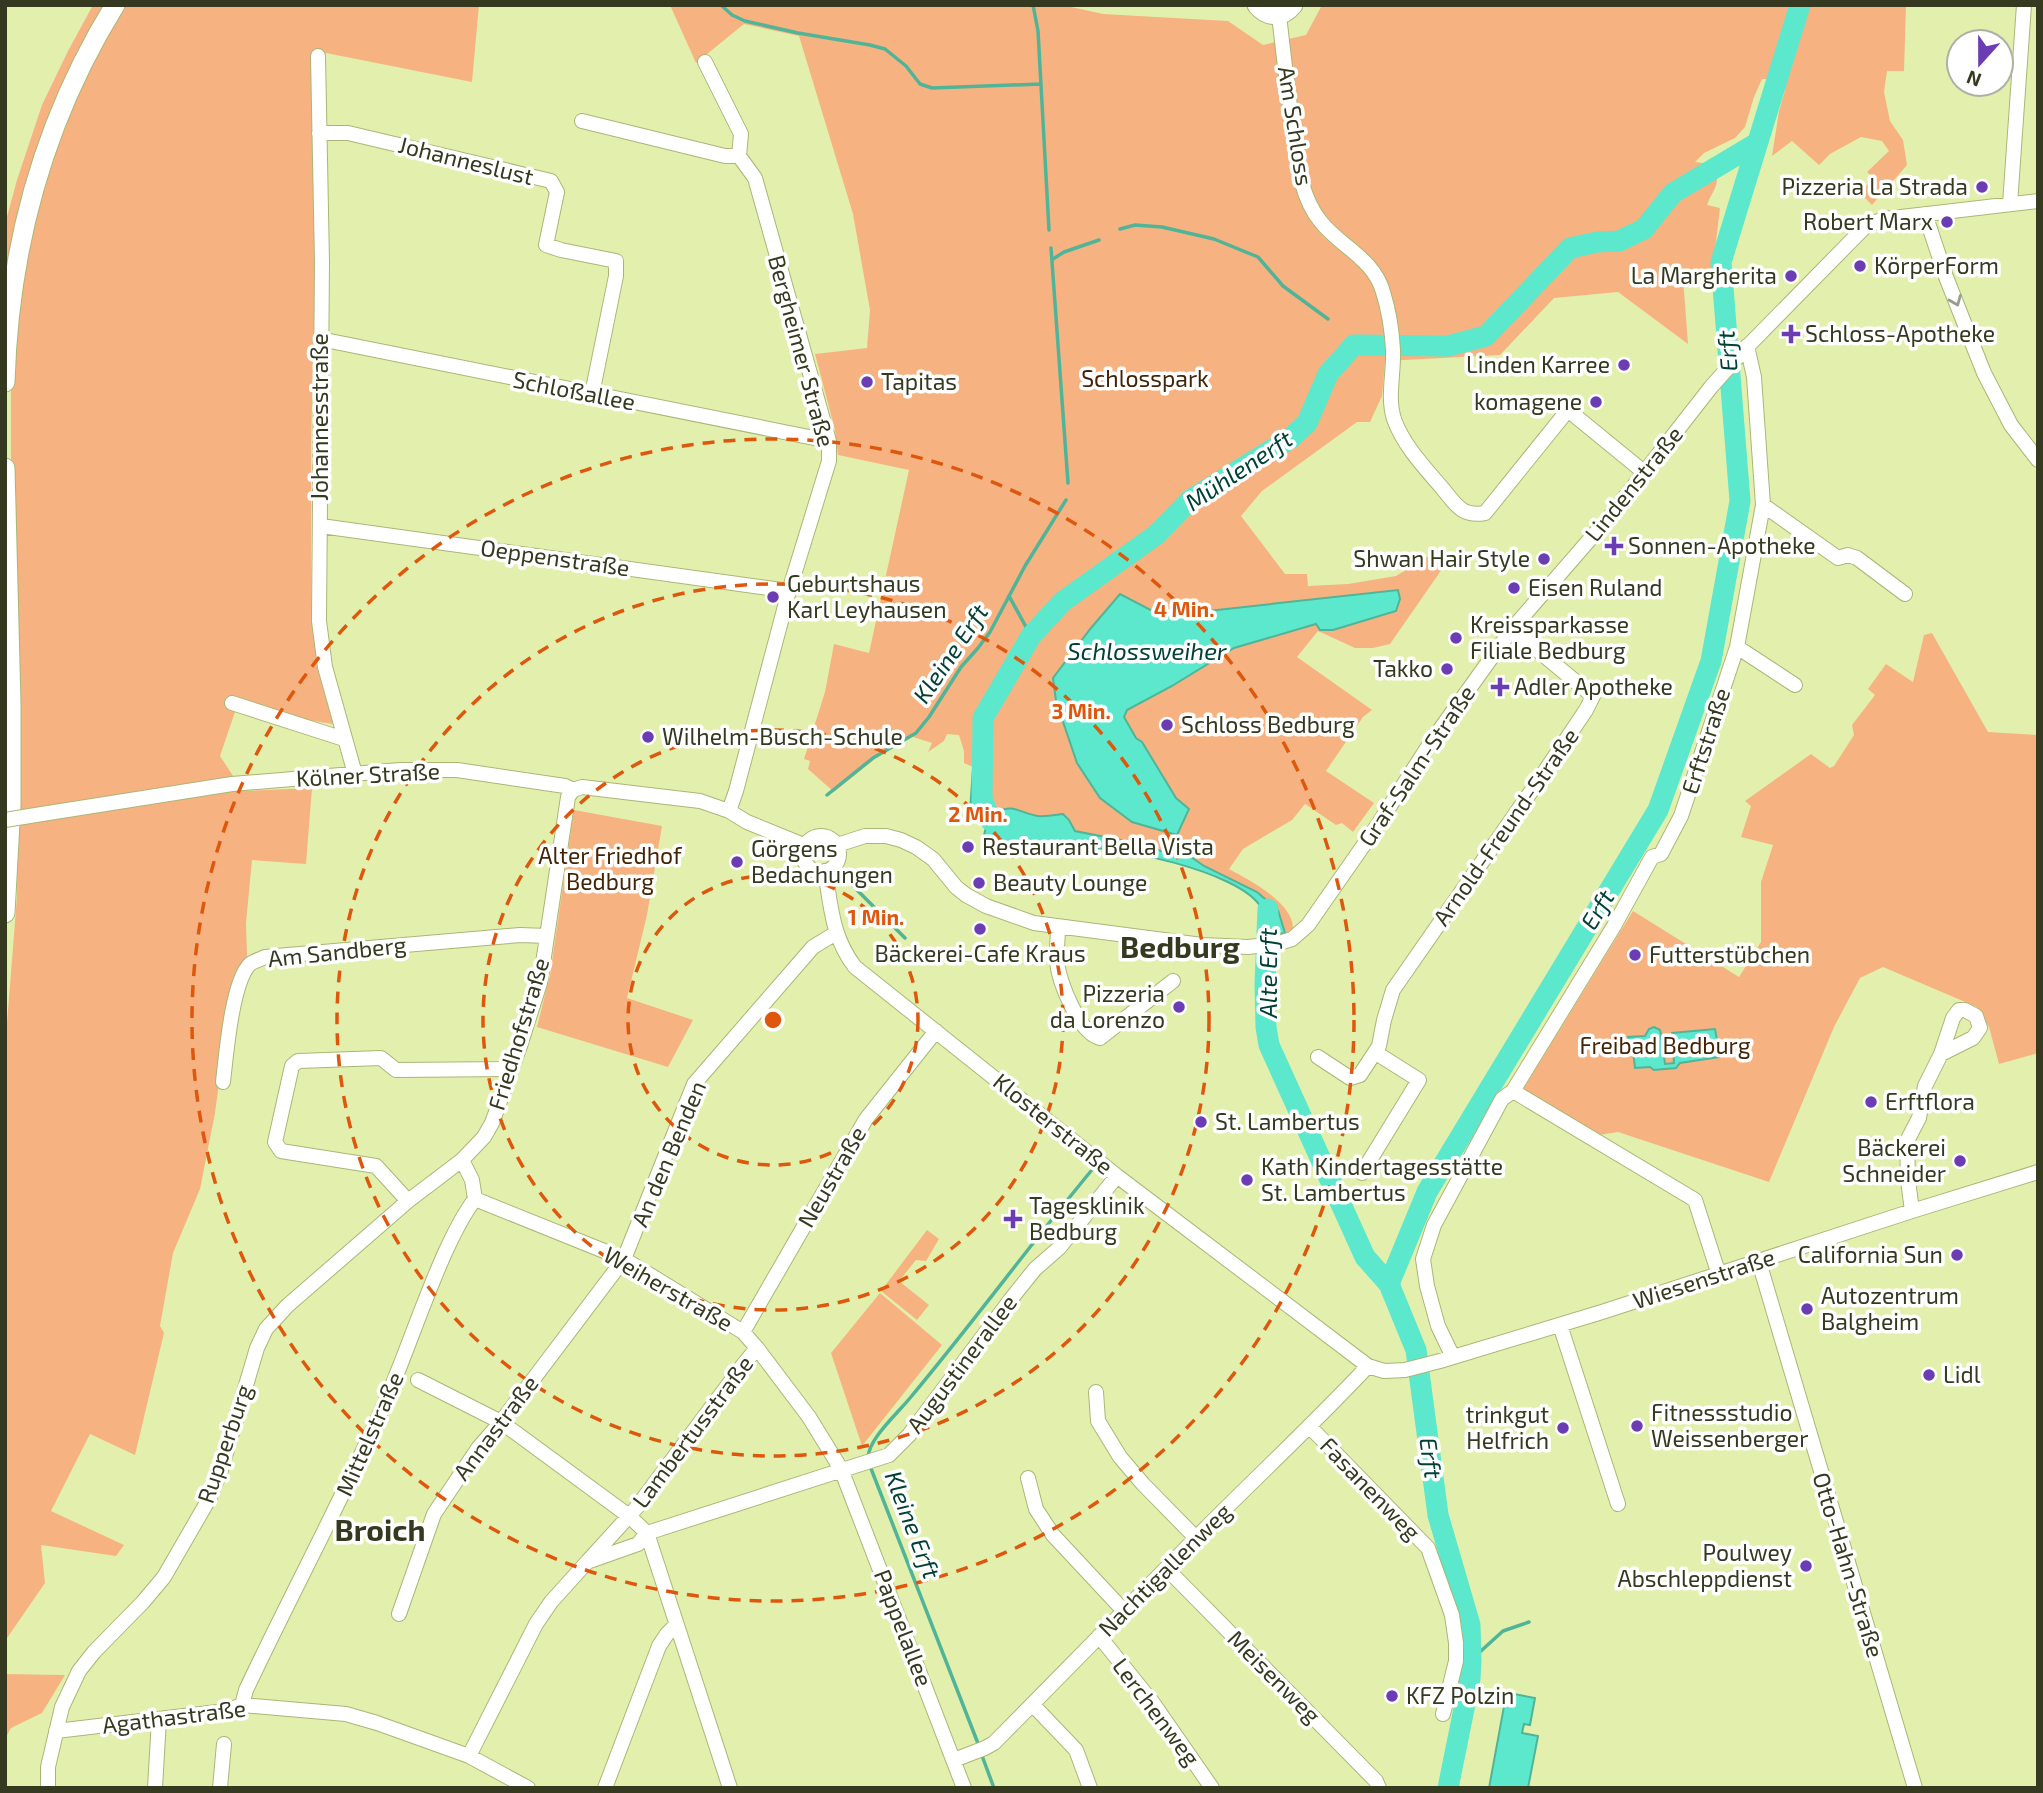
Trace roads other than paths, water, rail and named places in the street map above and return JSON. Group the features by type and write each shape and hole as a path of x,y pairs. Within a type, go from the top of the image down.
{"main road":[{"path":"5,382 11,299 32,193 73,83 116,5"},
{"path":"1257,5 1264,13 1286,10"},
{"path":"5,468 11,702 11,805 5,913"}],"street":[{"path":"2010,204 2024,5"},
{"name":"Am Schloss","path":"1286,10 1298,167 1306,198 1321,222 1366,262 1378,279 1390,323 1393,416 1399,432 1419,460 1459,509 1475,515 1485,513 1568,410 1645,473"},
{"name":"Johannesstraße","path":"318,56 322,262 319,480 321,632 324,667 355,774"},
{"name":"Bergheimer Straße","path":"705,62 741,134 739,156 755,178 829,441 829,461 789,591 729,811"},
{"path":"582,121 725,156 739,156"},
{"name":"Johanneslust","path":"319,133 348,133 551,181 557,192 546,245 616,261 616,276 592,394"},
{"path":"1745,348 1867,225 1884,219 2038,201"},
{"path":"1925,214 1946,277 1984,373 2011,425 2038,460"},
{"name":"Schloßallee","path":"320,339 829,441"},
{"name":"Lindenstraße","path":"1554,579 1611,515 1711,387 1745,348"},
{"name":"Erftstraße","path":"1447,1359 1427,1286 1423,1259 1434,1225 1502,1099 1513,1091 1614,926 1652,857 1661,854 1681,816 1737,647 1763,505 1754,377 1745,348"},
{"path":"1763,505 1838,558 1848,555 1857,558 1905,594"},
{"name":"Oeppenstraße","path":"321,526 789,591"},
{"name":"Graf-Salm-Straße","path":"1058,928 1202,945 1248,947 1292,939 1308,925 1512,629 1554,579"},
{"name":"Arnold-Freund-Straße","path":"1318,1057 1350,1078 1360,1075 1376,1053 1393,990 1537,783 1593,696 1512,629"},
{"path":"1737,647 1795,685"},
{"path":"232,703 344,739"},
{"name":"Kölner Straße","path":"5,820 232,784 400,770 457,770 565,786 573,790 582,787 700,801 729,811 747,822 806,846"},
{"name":"Friedhofstraße","path":"408,1202 461,1160 484,1137 492,1123 540,983 568,797 573,790"},
{"path":"824,836 837,845 838,861 830,869 814,870 809,867 804,857 806,846 813,838 824,836"},
{"path":"837,845 865,836 886,836 901,841 925,853 956,887 986,906 1034,923 1058,928 1057,963 1062,983 1078,1018 1095,1037 1100,1038 1172,981"},
{"name":"Klosterstraße","path":"825,871 836,933 843,952 855,967 1112,1172 1368,1366"},
{"name":"An den Benden","path":"624,1259 694,1084 813,947 836,933"},
{"name":"Am Sandberg","path":"223,1082 235,999 250,964 265,957 520,935 547,936"},
{"name":"Neustraße","path":"743,1332 866,1119 936,1031"},
{"path":"1362,1173 1419,1080 1376,1053"},
{"path":"1912,1211 1907,1141 1919,1118 1926,1086 1941,1054"},
{"path":"408,1202 376,1166 281,1151 275,1142 292,1066 298,1060 381,1058 396,1070 512,1069"},
{"path":"1513,1091 1695,1200 1719,1275"},
{"path":"461,1160 472,1180 475,1199"},
{"name":"Augustinerallee","path":"587,1562 638,1544 647,1533 889,1455 909,1435 1011,1298 1035,1269 1059,1248 1112,1172"},
{"name":"Wiesenstraße","path":"1368,1366 1384,1371 1405,1370 1447,1359 2038,1172"},
{"name":"Weiherstraße","path":"475,1199 624,1259 743,1332 810,1417 841,1469"},
{"name":"Mittelstraße","path":"242,1705 252,1678 386,1399 435,1275 463,1215 475,1199"},
{"name":"Rupperburg","path":"48,1788 48,1767 62,1706 79,1671 94,1652 164,1577 209,1499 221,1470 257,1348 266,1329 287,1306 408,1202"},
{"name":"Annastraße","path":"399,1614 435,1514 479,1447 501,1422 624,1259"},
{"name":"Otto-Hahn-Straße","path":"1759,1262 1914,1788"},
{"path":"1560,1325 1618,1504"},
{"name":"Lambertusstraße","path":"628,1516 757,1348"},
{"name":"Nachtigallenweg","path":"954,1760 994,1743 1368,1366"},
{"path":"418,1380 501,1422 647,1533 730,1788"},
{"path":"1096,1392 1098,1421 1120,1457 1196,1538"},
{"name":"Fasanenweg","path":"1310,1427 1428,1548 1452,1615 1456,1643 1456,1661 1443,1714"},
{"name":"Pappelallee","path":"841,1469 964,1788"},
{"path":"1028,1478 1036,1509 1053,1535 1124,1611"},
{"name":"Augustinerallee","path":"469,1756 536,1624 551,1602 628,1516"},
{"name":"Meisenweg","path":"1167,1569 1376,1781 1379,1788"},
{"path":"605,1788 659,1646 676,1625"},
{"name":"Lerchenweg","path":"1099,1636 1153,1703 1212,1788"},
{"path":"1032,1704 1076,1750 1090,1788"},
{"name":"Agathastraße","path":"56,1731 226,1711 242,1705 346,1714 469,1756 528,1788"},
{"path":"155,1788 159,1719"},
{"path":"220,1788 224,1744"}],"water":[{"name":"Schlossweiher","path":"1398,590 1400,599 1396,611 1333,630 1320,630 1316,624 1234,648 1127,710 1124,717 1136,738 1142,742 1176,798 1189,809 1177,835 1132,822 1100,798 1077,763 1056,701 1053,678 1120,594 1162,616"},
{"path":"973,768 980,769 985,799 992,809 998,812 1018,810 1038,816 1063,814 1075,831 1191,857 1257,892 1278,910 1285,933 1262,937 1264,921 1260,906 1247,893 1202,871 1117,850 1068,847 1027,855 1023,851 982,844 989,814 970,811"},
{"path":"1654,1027 1660,1030 1665,1064 1674,1063 1672,1033 1715,1029 1720,1057 1680,1063 1676,1068 1635,1068 1632,1043 1628,1037 1645,1036 1649,1029"},
{"path":"1507,1690 1535,1698 1530,1725 1524,1724 1522,1733 1538,1736 1528,1788 1489,1788"}],"waterway":[{"name":"Kleine Erft","path":"721,5 732,15 745,21 885,49 906,66 920,84 932,88 1041,84"},
{"path":"1033,5 1038,31 1049,230"},
{"name":"Erft","path":"1448,1788 1470,1679 1470,1625 1438,1515 1416,1350 1389,1284 1427,1192 1658,810 1711,661 1740,501 1721,262 1800,5"},
{"name":"Mühlenerft","path":"1013,825 991,821 982,799 983,718 1031,636 1062,602 1156,535 1190,500 1291,438 1307,423 1328,374 1354,345 1448,346 1486,336 1570,248 1597,242 1619,241 1644,229 1673,193 1757,143"},
{"path":"1120,229 1135,225 1162,227 1214,239 1258,257 1283,286 1328,319"},
{"path":"1053,259 1064,252 1099,240"},
{"path":"1051,248 1068,483"},
{"name":"Kleine Erft","path":"827,795 873,758 916,733 929,717 961,667 990,632 1025,566 1066,500"},
{"path":"1009,596 1031,636"},
{"name":"Kleine Erft","path":"846,879 905,938"},
{"name":"Alte Erft","path":"1268,909 1265,984 1269,1045 1365,1257 1389,1284"},
{"name":"Kleine Erft","path":"868,1459 878,1435 1091,1171"},
{"name":"Kleine Erft","path":"870,1466 979,1746"},
{"path":"1471,1660 1503,1631 1529,1622"},
{"name":"Kleine Erft","path":"981,1753 994,1788"}],"place":[{"name":"Pizzeria La Strada","path":"1982,187"},
{"name":"Robert Marx","path":"1947,222"},
{"name":"KörperForm","path":"1860,266"},
{"name":"La Margherita","path":"1791,276"},
{"name":"Schloss-Apotheke","path":"1791,334"},
{"name":"Linden Karree","path":"1624,365"},
{"name":"Tapitas","path":"867,382"},
{"name":"komagene","path":"1596,402"},
{"name":"Sonnen-Apotheke","path":"1614,546"},
{"name":"Shwan Hair Style","path":"1544,559"},
{"name":"Eisen Ruland","path":"1514,588"},
{"name":"Geburtshaus Karl Leyhausen","path":"773,597"},
{"name":"Kreissparkasse Filiale Bedburg","path":"1456,638"},
{"name":"Takko","path":"1447,669"},
{"name":"Adler Apotheke","path":"1500,687"},
{"name":"Schloss Bedburg","path":"1167,725"},
{"name":"Wilhelm-Busch-Schule","path":"648,737"},
{"name":"Restaurant Bella Vista","path":"968,847"},
{"name":"Görgens Bedachungen","path":"737,862"},
{"name":"Beauty Lounge","path":"979,883"},
{"name":"Bäckerei-Cafe Kraus","path":"980,929"},
{"name":"Futterstübchen","path":"1635,955"},
{"name":"Pizzeria da Lorenzo","path":"1179,1007"},
{"name":"Erftflora","path":"1871,1102"},
{"name":"St. Lambertus","path":"1201,1122"},
{"name":"Bäckerei Schneider","path":"1960,1161"},
{"name":"Kath Kindertagesstätte St. Lambertus","path":"1247,1180"},
{"name":"Tagesklinik Bedburg","path":"1013,1219"},
{"name":"California Sun","path":"1957,1255"},
{"name":"Autozentrum Balgheim","path":"1807,1309"},
{"name":"Lidl","path":"1929,1375"},
{"name":"Fitnessstudio Weissenberger","path":"1637,1426"},
{"name":"trinkgut Helfrich","path":"1563,1428"},
{"name":"Poulwey Abschleppdienst","path":"1806,1566"},
{"name":"KFZ Polzin","path":"1392,1696"}],"district":[{"name":"Bedburg","path":"1180,948"},
{"name":"Broich","path":"380,1531"}],"park label":[{"name":"Schlosspark","path":"1145,379"},
{"name":"Alter Friedhof Bedburg","path":"610,869"},
{"name":"Freibad Bedburg","path":"1665,1046"}]}
